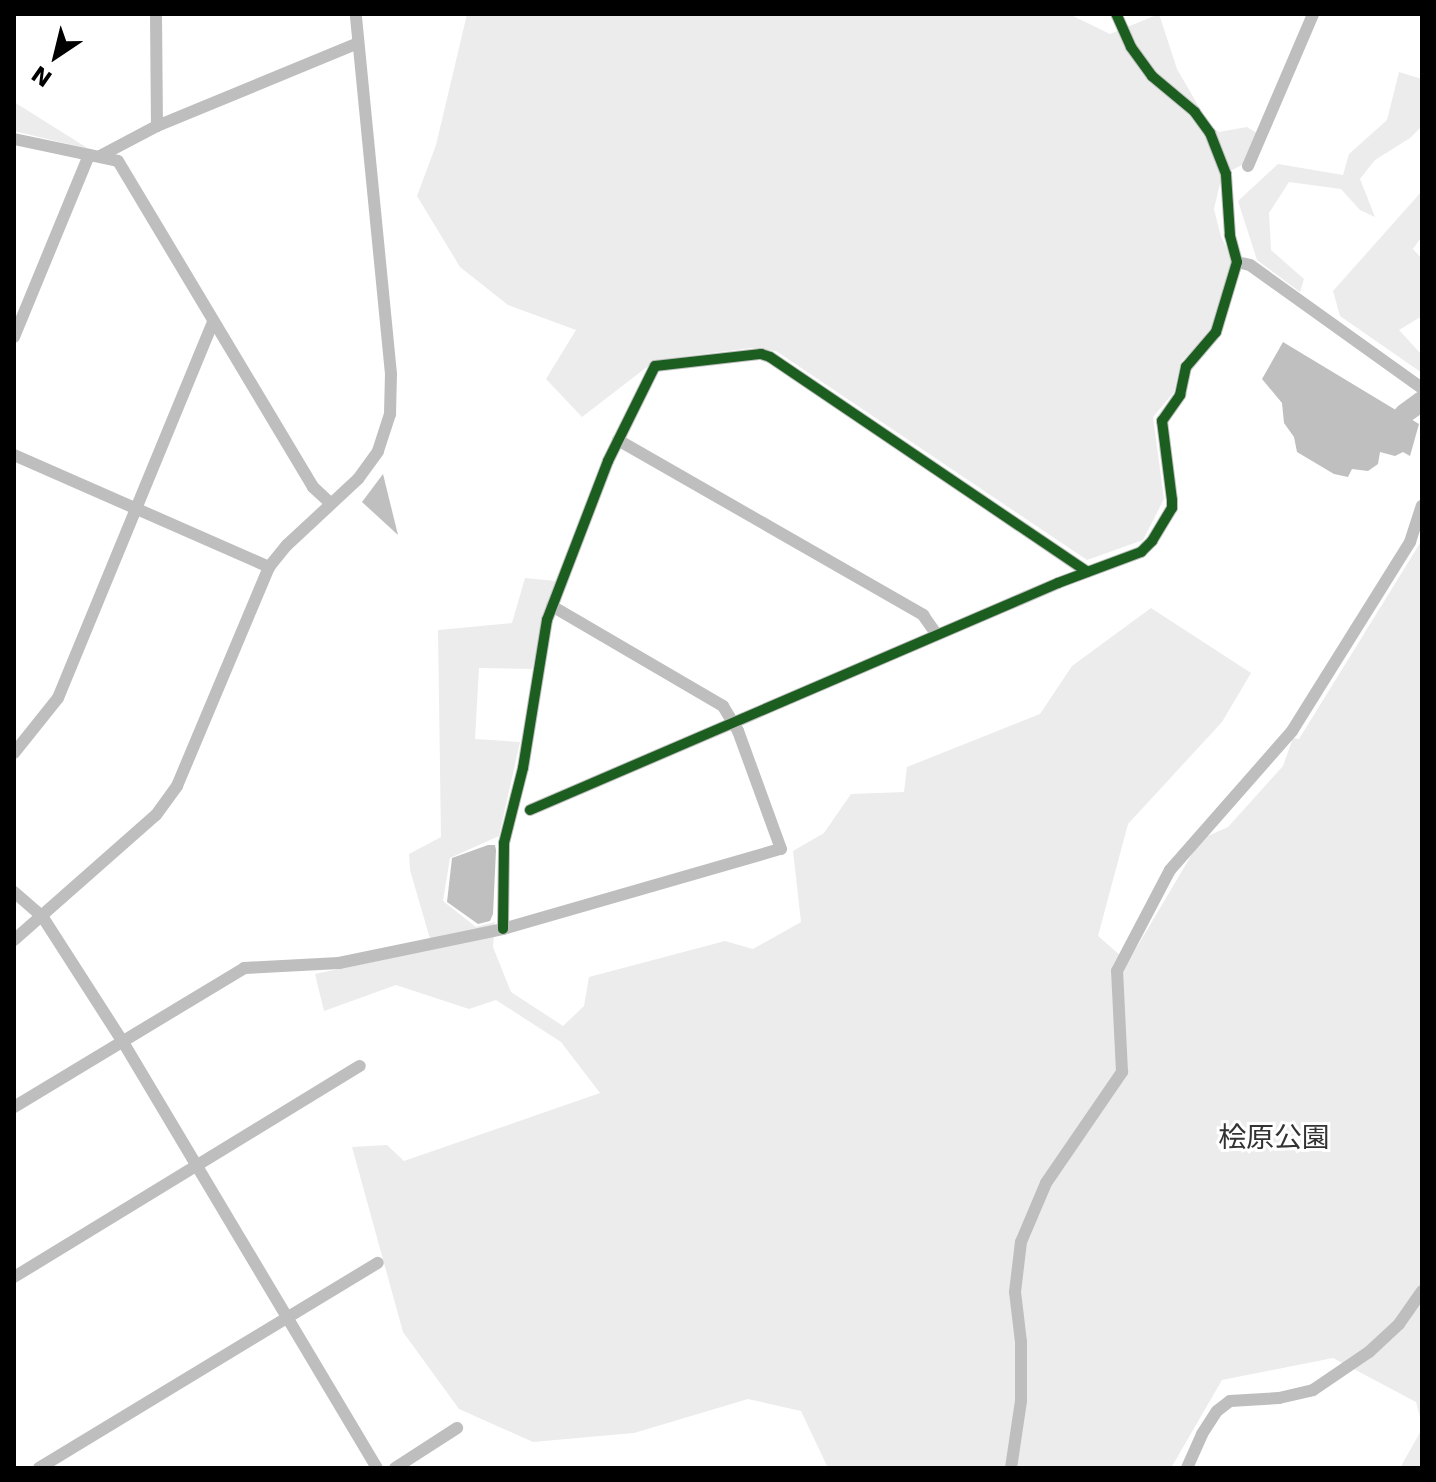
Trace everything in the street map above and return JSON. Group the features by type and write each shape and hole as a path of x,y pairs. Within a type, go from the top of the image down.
{"street":[{"path":"156,14 157,126"},
{"path":"14,940 155,817 177,786 269,567 330,503 358,479 378,451 390,414 391,374 356,44 356,14"},
{"path":"530,810 937,635 1141,552 1172,508 1162,421 1180,395 1186,367 1216,332 1237,262 1230,235 1226,174 1210,133 1195,112 1152,76 1131,47 1116,14"},
{"path":"1248,166 1313,14"},
{"path":"14,337 94,156 157,126 356,44"},
{"path":"14,139 118,161 313,487 330,503"},
{"path":"1237,262 1250,265 1422,388"},
{"path":"14,753 58,698 213,322"},
{"path":"503,929 504,843 523,768 552,606 618,440 655,366 761,354 770,357 1087,572"},
{"path":"618,440 923,615 937,635"},
{"path":"14,455 269,567"},
{"path":"1011,1468 1021,1401 1021,1342 1015,1292 1021,1242 1046,1183 1122,1072 1117,971 1179,857 1292,731 1410,542 1422,506"},
{"path":"14,1107 244,968 339,963 503,929 781,849 734,723 723,706 552,606"},
{"path":"14,892 42,916 123,1042 377,1468"},
{"path":"14,1277 360,1066"},
{"path":"39,1468 378,1263"},
{"path":"1187,1468 1202,1434 1230,1401 1279,1398 1313,1390 1369,1352 1399,1324 1422,1291"},
{"path":"395,1468 457,1428"}],"green space":[{"path":"467,14 1069,14 1110,34 1159,14 1177,69 1210,126 1219,132 1247,127 1257,133 1244,164 1222,175 1214,209 1221,237 1233,259 1213,330 1181,362 1174,392 1153,417 1164,499 1143,540 1087,560 776,351 751,348 656,360 582,417 546,379 576,330 508,305 460,267 417,196 436,145"},
{"path":"1399,72 1422,79 1422,126 1410,138 1375,160 1360,179 1375,217 1360,210 1341,189 1289,182 1269,213 1271,250 1304,279 1300,292 1257,260 1238,201 1278,164 1343,175 1349,154 1387,120"},
{"path":"14,102 89,149 14,131"},
{"path":"1422,191 1422,236 1413,249 1422,259 1422,316 1399,330 1422,355 1422,373 1340,316 1333,291"},
{"name":"桧原公園","path":"1422,540 1422,1424 1416,1402 1333,1358 1222,1380 1171,1468 828,1468 801,1411 748,1399 634,1433 533,1442 459,1409 403,1332 352,1147 387,1145 404,1161 600,1093 561,1042 496,1000 469,1009 396,985 324,1011 315,974 433,949 410,870 409,854 441,837 438,630 512,623 525,578 556,581 532,669 479,668 475,739 520,742 499,836 450,858 443,901 476,927 495,922 493,947 511,992 563,1026 584,1006 589,977 725,941 753,949 801,922 793,851 824,833 851,794 904,792 907,767 1040,714 1072,666 1151,608 1251,673 1222,722 1128,824 1098,936 1128,962 1201,839 1228,827 1283,766 1293,738 1299,739"},
{"path":"1422,1429 1422,1468 1400,1468"}],"shaded area":[{"path":"1283,342 1419,424 1410,456 1403,452 1395,456 1380,452 1378,464 1368,471 1352,469 1348,477 1334,474 1297,452 1294,437 1284,423 1282,403 1262,379"},
{"path":"383,474 398,535 362,502"},
{"path":"495,845 496,850 493,914 490,921 478,924 447,902 452,858"}],"waterway":[{"path":"1404,414 1422,401"}],"cycle path":[{"path":"530,810 1058,583 1141,552 1152,541 1172,508 1162,421 1180,395 1186,367 1216,332 1237,262 1230,235 1226,174 1210,133 1195,112 1152,76 1131,47 1116,14"},
{"path":"503,929 504,843 523,768 547,620 608,461 655,366 761,354 770,357 1087,572"}]}
